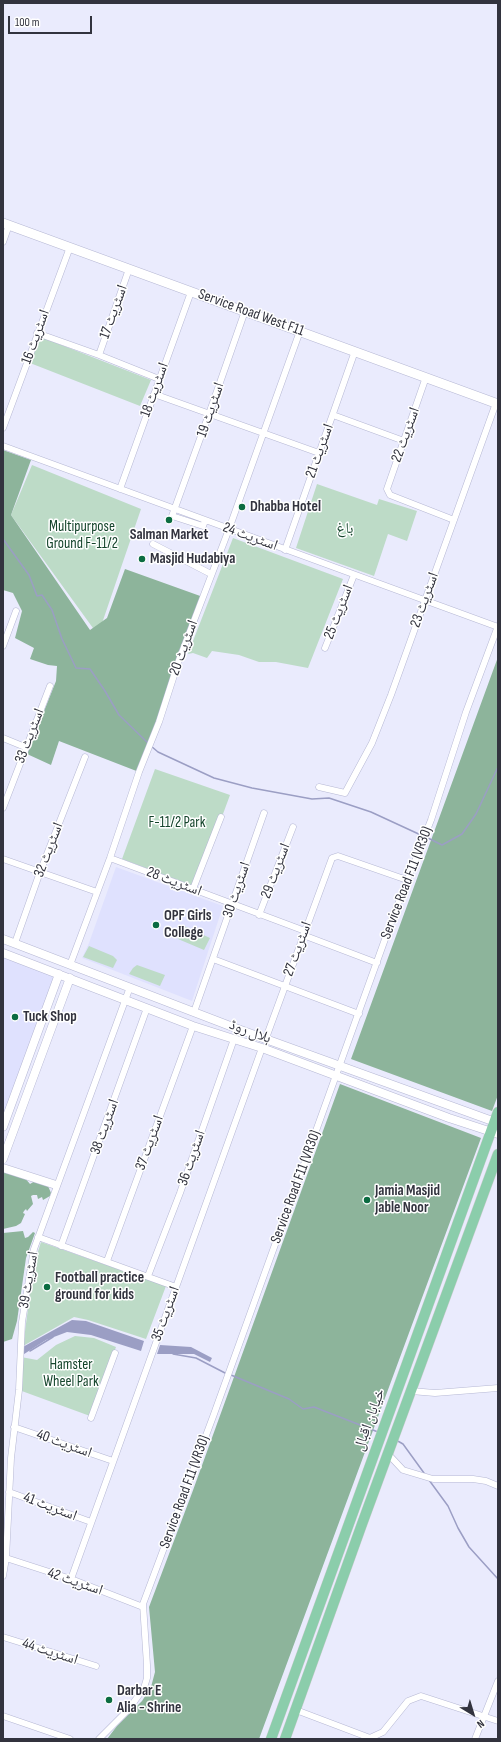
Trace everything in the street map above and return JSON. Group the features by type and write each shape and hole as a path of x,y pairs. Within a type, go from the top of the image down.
{"main road":[{"name":"Service Road West F11","path":"6,224 497,403"},
{"name":"خیابان اقبال","path":"271,1739 468,1194 494,1133 498,1112"},
{"name":"خیابان اقبال","path":"285,1739 498,1154"},
{"path":"468,1194 482,1198"},
{"path":"398,1387 411,1391"},
{"path":"305,1645 318,1650"},
{"path":"294,1739 295,1714"}],"street":[{"path":"3,242 6,224"},
{"name":"اسٹریٹ 16","path":"3,428 70,247"},
{"name":"اسٹریٹ 17","path":"99,355 129,268"},
{"name":"اسٹریٹ 18","path":"120,488 191,292"},
{"name":"اسٹریٹ 19","path":"175,509 210,414 245,311"},
{"name":"اسٹریٹ 20","path":"70,965 110,858 145,756 159,722 179,660 264,434 300,331"},
{"path":"37,333 99,355 159,379"},
{"name":"اسٹریٹ 21","path":"285,550 355,351"},
{"name":"اسٹریٹ 22","path":"426,377 387,492 390,495 454,520"},
{"path":"154,394 319,453"},
{"name":"اسٹریٹ 23","path":"319,787 345,793 374,736 497,403"},
{"path":"333,415 404,441"},
{"name":"اسٹریٹ 24","path":"3,446 120,488 205,521 498,626"},
{"path":"153,544 211,574"},
{"name":"اسٹریٹ 25","path":"325,648 354,575"},
{"path":"3,646 16,611"},
{"name":"Service Road F11 (VR30)","path":"99,1739 128,1710 144,1688 147,1678 147,1665 144,1607 232,1366 335,1076 407,880 431,820 466,712 498,626"},
{"name":"اسٹریٹ 33","path":"3,808 25,747 50,686"},
{"path":"3,738 25,747"},
{"name":"اسٹریٹ 32","path":"15,944 40,872 85,757"},
{"name":"اسٹریٹ 30","path":"194,1012 264,813"},
{"path":"193,889 221,817"},
{"name":"اسٹریٹ 29","path":"259,916 293,827"},
{"name":"اسٹریٹ 27","path":"266,1038 331,860 335,856 338,856 407,880"},
{"name":"اسٹریٹ 28","path":"110,858 193,889 377,963"},
{"path":"3,859 97,892"},
{"name":"ہلال روڈ","path":"3,939 194,1012 496,1122"},
{"name":"ہلال روڈ","path":"3,953 193,1026 262,1048 449,1118 494,1133"},
{"path":"213,959 359,1014"},
{"path":"3,1127 59,974"},
{"path":"3,1159 70,978"},
{"name":"اسٹریٹ 39","path":"3,1576 6,1558 14,1427 18,1405 22,1322 34,1249 56,1185 130,988"},
{"name":"اسٹریٹ 38","path":"61,1246 147,1008"},
{"name":"اسٹریٹ 37","path":"107,1262 193,1026"},
{"name":"اسٹریٹ 36","path":"148,1276 180,1193 234,1039"},
{"name":"اسٹریٹ 35","path":"71,1579 262,1048"},
{"path":"3,1168 56,1185"},
{"path":"38,1238 176,1287"},
{"path":"91,1418 115,1354"},
{"path":"411,1391 434,1393 498,1388"},
{"name":"اسٹریٹ 40","path":"14,1427 113,1461"},
{"path":"389,1455 403,1470 433,1479 473,1479 486,1481 498,1486"},
{"name":"اسٹریٹ 41","path":"9,1492 92,1522"},
{"name":"اسٹریٹ 42","path":"6,1558 71,1579 144,1607"},
{"name":"اسٹریٹ 44","path":"3,1637 96,1666"},
{"path":"475,1739 498,1681"},
{"path":"295,1714 370,1738 383,1732 408,1701 421,1696 498,1721"},
{"path":"3,1716 70,1739"}],"shaded area":[{"name":"OPF Girls College","path":"116,867 223,906 192,1001 82,958 89,943"},
{"path":"3,954 56,974 3,1117"},
{"path":"72,1320 86,1321 144,1341 141,1351 91,1335 67,1332 46,1340 21,1356 21,1348"},
{"path":"160,1345 191,1347 212,1358 210,1362 194,1354 157,1354"}],"green space":[{"path":"41,337 151,380 140,406 30,363"},
{"path":"3,450 31,460 11,515 90,630 107,618 125,569 203,597 139,772 59,741 51,765 27,754 56,681 57,666 48,665 30,659 34,648 15,638 22,611 13,593 3,590"},
{"name":"Multipurpose Ground F-11/2","path":"32,465 141,509 98,635 11,515"},
{"name":"باغ","path":"317,484 377,505 379,499 417,511 407,541 388,534 374,576 296,548"},
{"path":"233,538 343,579 308,668 276,662 259,662 239,655 212,651 207,658 193,653 188,654"},
{"path":"498,657 498,1095 492,1111 351,1059"},
{"name":"F-11/2 Park","path":"155,769 230,795 196,887 122,859"},
{"path":"184,926 210,938 204,950 178,939"},
{"path":"89,946 113,956 117,960 113,968 83,957"},
{"path":"137,965 165,975 160,986 129,974"},
{"path":"340,1084 481,1138 259,1739 107,1739 117,1726 142,1701 151,1687 155,1672 149,1607 192,1493"},
{"path":"3,1169 24,1177 30,1184 35,1181 48,1186 51,1193 50,1196 43,1200 42,1197 38,1199 37,1195 31,1196 33,1204 27,1211 26,1209 24,1211 23,1213 25,1214 21,1223 16,1226 3,1229"},
{"path":"23,1231 25,1238 33,1232 35,1233 26,1258 17,1321 12,1339 3,1342 3,1233"},
{"path":"41,1242 166,1286 146,1339 88,1320 74,1317 23,1346 34,1264"},
{"name":"Hamster Wheel Park","path":"75,1336 94,1338 116,1347 90,1416 19,1390 21,1357 37,1360 56,1345"}],"waterway":[{"path":"3,539 29,575 37,596 42,595 52,610 62,639 76,668 90,669 119,715 148,743"},
{"path":"151,746 158,752 214,778 252,788 312,799 329,798 371,812 423,836"},
{"path":"426,837 442,845 462,834 476,814 498,767"},
{"path":"30,1351 53,1337"},
{"path":"173,1354 196,1358 227,1374"},
{"path":"231,1375 289,1399 303,1409 314,1407 378,1432"},
{"path":"396,1440 403,1444 424,1473"},
{"path":"429,1480 448,1506 469,1547 498,1579"}],"place":[{"name":"Dhabba Hotel","path":"242,507"},
{"name":"Salman Market","path":"169,520"},
{"name":"Masjid Hudabiya","path":"142,559"},
{"name":"OPF Girls College","path":"156,925"},
{"name":"Tuck Shop","path":"15,1017"},
{"name":"Jamia Masjid Jable Noor","path":"367,1200"},
{"name":"Football practice ground for kids","path":"47,1287"},
{"name":"Darbar E Alia - Shrine","path":"109,1700"}]}
